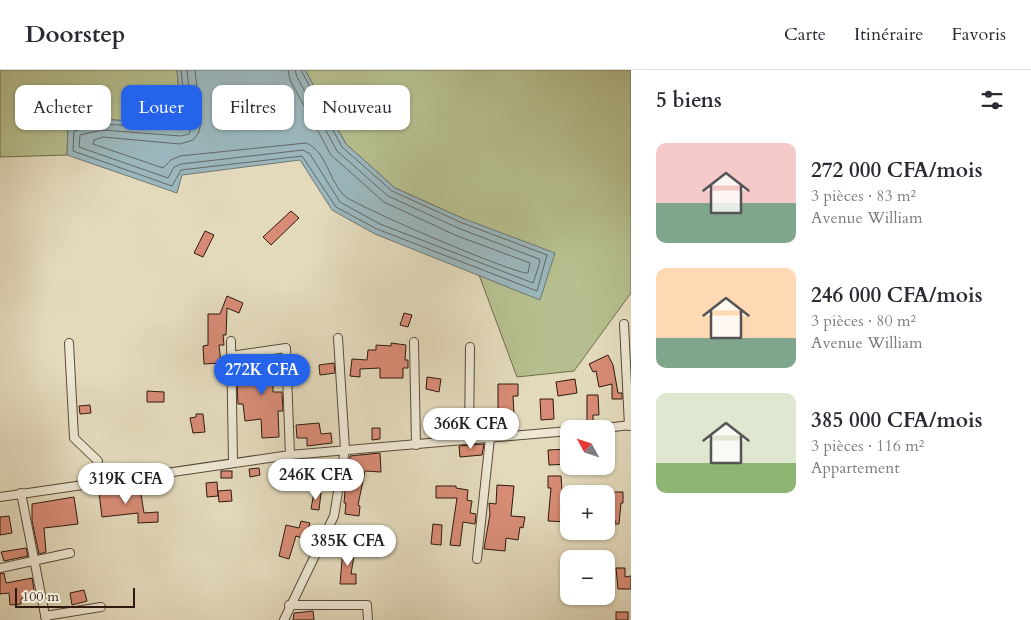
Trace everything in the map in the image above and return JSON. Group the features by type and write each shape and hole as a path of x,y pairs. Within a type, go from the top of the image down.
{"street":[{"path":"615,427 630,426 624,324"},
{"path":"284,620 289,605 334,516 345,449 338,338"},
{"path":"231,341 233,462"},
{"path":"414,342 416,445"},
{"path":"69,343 74,438 98,461 95,472 133,478"},
{"path":"468,439 470,347"},
{"path":"231,356 286,348 290,455"},
{"path":"0,497 290,455 560,432"},
{"path":"477,559 490,438"},
{"path":"20,493 32,560 46,618 101,607"},
{"path":"0,568 70,553"},
{"path":"289,605 367,605 368,620"}],"green space":[{"path":"0,70 177,70 178,85 121,85 121,120 111,120 111,85 15,85 15,130 68,130 67,155 0,157"},
{"path":"305,70 631,70 631,293 574,371 517,377 479,275 539,299 462,218 395,188 346,144 338,130 410,130 410,85 313,85"}],"water":[{"path":"177,70 305,70 313,85 304,85 304,130 338,130 346,144 395,188 462,218 555,253 540,300 375,234 332,210 300,160 182,175 177,193 67,155 68,130 111,130 111,120 121,120 121,130 202,130 202,85 178,85"}],"building":[{"path":"291,211 299,218 271,245 263,237"},
{"path":"205,231 214,235 203,257 194,253"},
{"path":"227,296 243,303 239,313 227,308 226,335 223,335 224,345 219,345 221,363 204,364 203,346 208,345 208,314 220,314"},
{"path":"404,313 412,315 408,327 400,325"},
{"path":"391,343 406,345 405,360 408,360 408,368 403,368 403,378 380,378 380,368 360,369 360,377 350,376 352,359 367,360 368,350 376,350 376,345 391,346"},
{"path":"608,355 613,365 618,393 622,393 622,399 612,399 612,384 599,387 596,371 593,372 589,364"},
{"path":"272,356 272,367 279,367 280,377 273,377 273,392 282,392 283,411 278,411 279,437 262,438 261,419 245,421 243,404 238,404 237,381 248,380 247,361 262,361 262,357"},
{"path":"334,363 335,373 320,375 319,365"},
{"path":"427,377 441,379 439,392 426,389"},
{"path":"575,379 577,393 558,396 556,382"},
{"path":"498,384 518,384 518,396 513,396 514,414 506,414 506,427 498,427"},
{"path":"147,391 164,392 164,402 147,402"},
{"path":"587,395 598,395 599,415 593,415 593,420 587,420"},
{"path":"540,399 553,399 554,419 541,420"},
{"path":"90,405 91,413 80,414 79,406"},
{"path":"196,414 203,414 205,432 193,433 190,418 196,417"},
{"path":"319,423 321,434 331,433 332,443 307,446 307,438 297,438 296,425"},
{"path":"372,428 380,428 380,439 372,440"},
{"path":"484,444 482,455 460,457 459,446"},
{"path":"560,449 560,464 549,465 548,450"},
{"path":"380,453 381,472 365,471 358,505 360,506 359,516 345,514 346,479 350,480 350,456"},
{"path":"259,468 260,475 250,477 249,469"},
{"path":"221,471 232,471 232,478 221,478"},
{"path":"548,476 561,476 560,522 548,521 551,488 548,488"},
{"path":"217,482 218,496 207,497 206,483"},
{"path":"497,485 514,486 511,516 525,517 523,528 520,527 518,540 506,538 505,551 484,549 490,514 489,503 496,504"},
{"path":"436,486 456,486 456,488 468,490 467,500 472,501 470,513 476,514 475,524 463,522 460,546 450,545 457,498 436,498"},
{"path":"140,488 144,513 158,512 158,522 138,523 138,513 102,517 99,493"},
{"path":"231,490 232,501 219,502 218,491"},
{"path":"314,492 321,493 319,510 311,509"},
{"path":"615,492 623,492 619,524 615,524"},
{"path":"74,497 78,524 44,528 46,552 39,554 32,521 32,504"},
{"path":"9,516 12,533 0,535 0,517"},
{"path":"301,521 310,523 305,539 296,536 289,559 279,556 286,525 299,528"},
{"path":"433,524 442,525 441,545 431,544"},
{"path":"26,548 28,556 4,561 1,552"},
{"path":"343,548 355,549 351,574 356,574 356,584 340,584"},
{"path":"616,568 625,568 625,577 631,576 631,589 618,589"},
{"path":"4,573 6,583 32,578 35,596 21,599 21,604 10,605 9,593 0,594 0,574"},
{"path":"84,590 87,601 72,605 70,593"},
{"path":"313,611 314,620 293,620 294,613"},
{"path":"616,612 628,612 628,620 616,620"}]}
